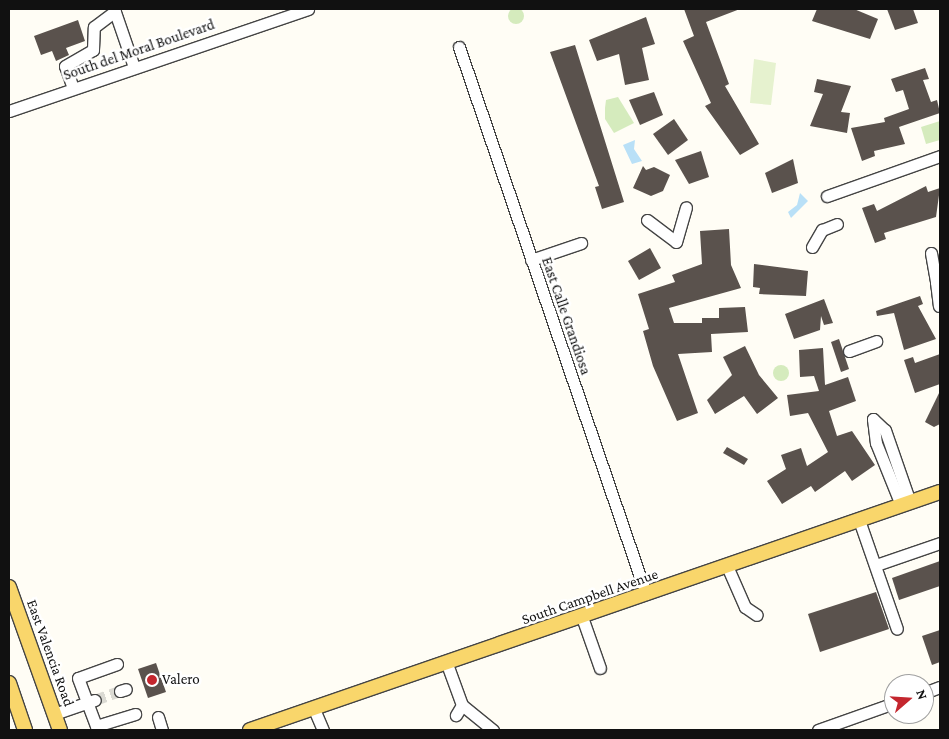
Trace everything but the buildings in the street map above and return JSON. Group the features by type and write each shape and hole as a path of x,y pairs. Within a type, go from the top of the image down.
{"main road":[{"name":"South Campbell Avenue","path":"250,730 447,664 940,492"},
{"name":"East Valencia Road","path":"9,587 60,730"},
{"path":"9,683 25,730"}],"street":[{"name":"South del Moral Boulevard","path":"9,110 288,12 308,9"},
{"path":"72,88 65,66 93,50 94,27 114,10 134,66"},
{"name":"East Calle Grandiosa","path":"459,47 646,594"},
{"path":"828,196 940,156"},
{"path":"647,220 676,242 686,207"},
{"path":"812,247 822,230 837,224"},
{"path":"531,260 581,243"},
{"path":"931,253 938,281 939,306"},
{"path":"849,350 876,341"},
{"path":"873,418 885,430 906,504 876,443 873,418"},
{"path":"859,520 897,629"},
{"path":"876,565 940,543"},
{"path":"727,566 745,607 757,614"},
{"path":"582,617 600,668"},
{"path":"117,664 78,678 91,701 96,726 134,714"},
{"path":"447,664 462,704 493,730"},
{"path":"54,714 91,701"},
{"path":"456,715 462,704"},
{"path":"818,730 884,707"},
{"path":"314,708 323,730"},
{"path":"158,717 162,730"}],"green space":[{"path":"516,8 522,10 524,16 522,22 516,24 510,22 508,16 510,10"},
{"path":"754,59 776,63 771,105 750,103"},
{"path":"618,97 634,123 614,133 605,119 605,108 606,100"},
{"path":"940,121 940,140 926,144 921,127"},
{"path":"778,365 784,365 789,370 787,379 778,381 773,376 773,370"}],"water":[{"path":"635,140 634,149 642,161 632,164 623,145"},
{"path":"800,193 808,201 791,218 788,212 797,205"}],"tunnel":[{"path":"95,700 120,691"}],"place":[{"name":"Valero","path":"152,680"}]}
